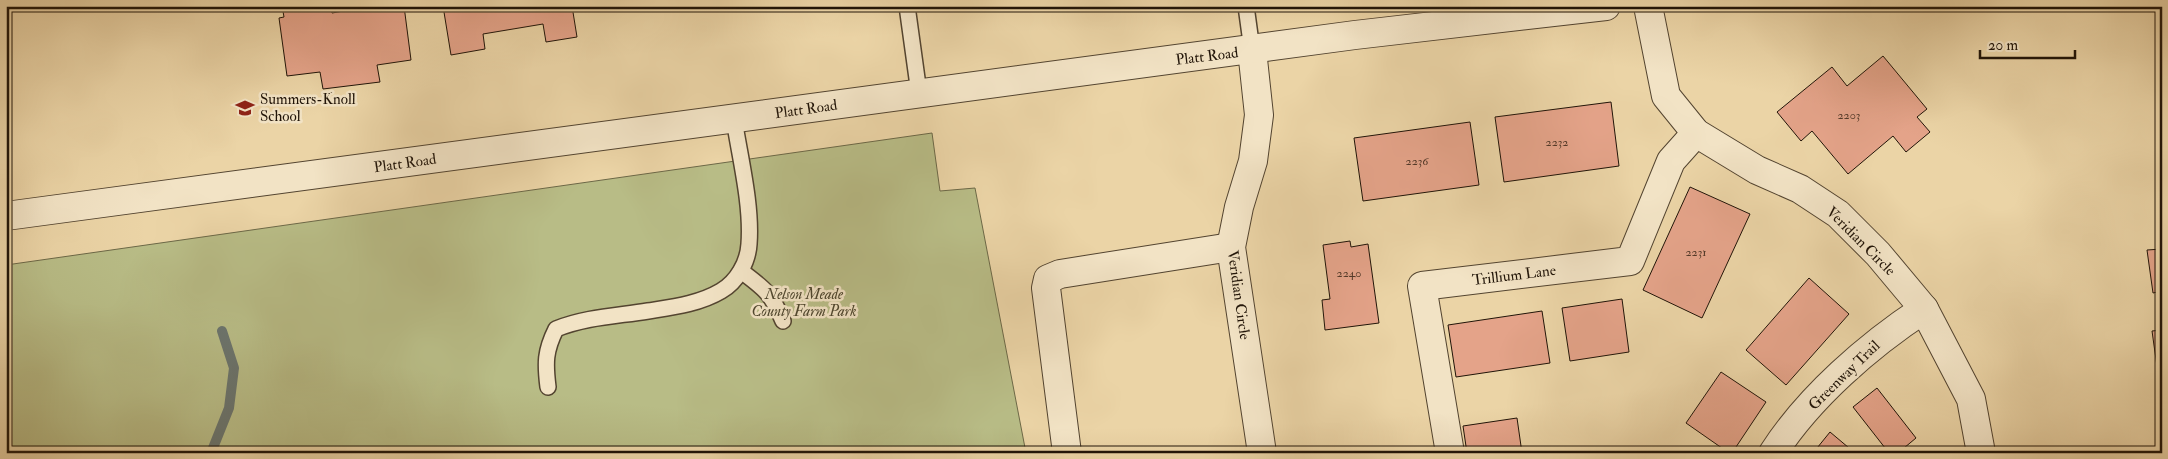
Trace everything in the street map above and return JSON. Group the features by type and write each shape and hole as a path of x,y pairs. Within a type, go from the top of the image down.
{"street":[{"name":"Platt Road","path":"6,216 1356,35 1606,6"},
{"name":"Veridian Circle","path":"1648,6 1666,96 1696,133 1757,170 1800,189 1838,214 1878,254 1924,309 1971,400 1981,453"},
{"name":"Veridian Circle","path":"1252,50 1259,115 1253,161 1239,207 1231,247 1262,453"},
{"name":"Trillium Lane","path":"1450,453 1444,408 1422,286 1630,261 1671,161 1696,133"},
{"path":"1067,453 1046,288 1048,279 1060,274 1231,247"},
{"name":"Greenway Trail","path":"1774,453 1784,437 1837,378 1888,333 1924,309"}],"lane":[{"path":"907,6 919,93"},
{"path":"1246,6 1252,50"},
{"path":"548,387 545,363 547,346 556,330 572,323 593,318 695,303 722,290 741,271 749,245 749,218 734,119"},
{"path":"741,271 760,285 775,300 783,321"}],"green space":[{"name":"Nelson Meade County Farm Park","path":"932,133 940,191 975,188 1026,453 6,453 6,265"}],"building":[{"path":"282,6 331,6 332,13 372,6 404,6 411,60 377,65 380,82 323,89 320,72 287,76 279,18 284,17"},
{"path":"443,6 572,6 577,37 546,42 543,24 483,34 485,49 451,55"},
{"path":"1883,56 1927,109 1917,117 1930,132 1906,152 1893,136 1848,174 1812,131 1801,141 1777,112 1832,67 1847,86"},
{"path":"1611,102 1619,166 1504,182 1495,117"},
{"path":"1470,122 1479,185 1363,201 1354,138"},
{"path":"1690,187 1750,214 1702,318 1643,290"},
{"path":"1350,241 1351,247 1368,244 1379,323 1325,330 1322,300 1330,299 1323,245"},
{"path":"2162,249 2162,291 2153,293 2147,250"},
{"path":"1809,278 1849,314 1786,385 1746,350"},
{"path":"1622,299 1629,352 1570,361 1562,308"},
{"path":"1542,311 1550,363 1456,377 1448,325"},
{"path":"2162,330 2162,373 2158,374 2152,331"},
{"path":"1721,372 1766,402 1732,453 1729,453 1686,423"},
{"path":"1877,388 1916,438 1898,453 1889,453 1853,407"},
{"path":"1517,418 1522,453 1467,453 1463,426"},
{"path":"1830,432 1855,453 1813,453"}],"waterway":[{"path":"211,453 229,408 234,368 222,331"}],"place":[{"name":"Summers-Knoll School","path":"245,108"}]}
